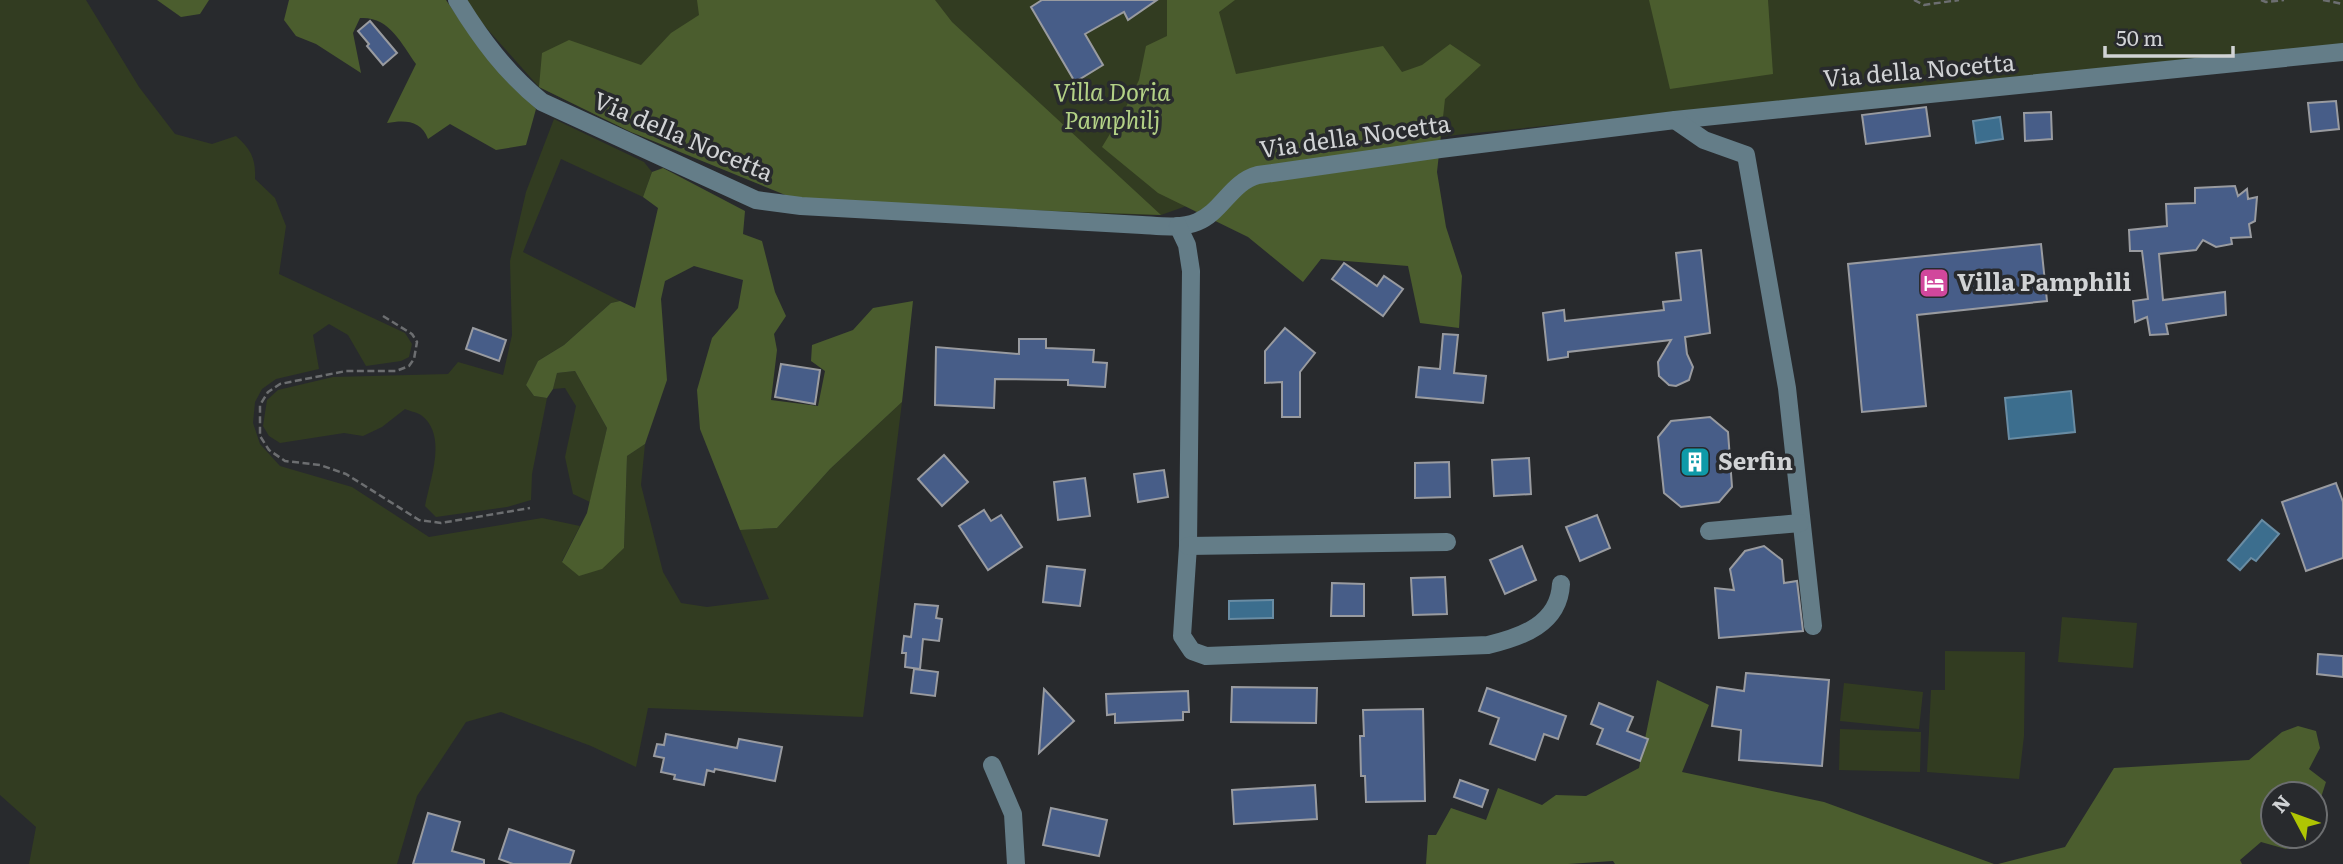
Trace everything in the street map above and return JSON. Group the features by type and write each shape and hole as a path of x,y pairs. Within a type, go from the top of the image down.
{"street":[{"name":"Via della Nocetta","path":"457,0 490,51 521,85 542,102 756,200 828,208 1178,226 1201,220 1240,183 1258,174 1675,120 2343,52"},
{"path":"1675,120 1704,140 1746,155 1787,388 1813,626"},
{"path":"1178,226 1187,245 1191,271 1188,546 1182,636 1192,651 1206,656 1488,646 1528,632 1544,622 1559,599 1560,584"},
{"path":"1709,531 1800,523"},
{"path":"1188,546 1447,542"},
{"path":"992,765 1013,814 1016,864"}],"path":[{"path":"1914,0 1924,5 1959,0"},
{"path":"2261,0 2284,0"},
{"path":"2323,0 2343,4"},
{"path":"383,316 412,334 416,342 414,359 409,366 396,371 346,371 280,384 268,392 260,405 260,436 269,450 285,461 320,465 346,474 419,520 441,523 530,508"}],"green space":[{"path":"0,0 86,0 139,87 175,134 212,144 236,136 249,150 255,166 255,179 275,198 286,226 279,274 405,333 412,344 409,357 401,361 366,366 348,335 329,324 313,335 319,369 276,379 262,389 255,402 253,423 260,444 280,466 352,487 429,537 542,518 580,526 562,561 579,575 624,548 627,456 645,444 641,485 663,572 681,603 707,607 769,599 740,530 777,528 830,469 902,402 863,717 648,708 636,767 591,746 501,712 466,722 417,796 397,864 29,864 36,827 0,795"},
{"path":"157,0 209,0 200,14 181,17"},
{"path":"289,0 446,0 536,109 526,145 496,150 450,124 428,139 421,128 412,123 387,123 416,64 393,32 379,21 360,18 353,33 361,73 316,44 296,36 284,20"},
{"name":"Villa Doria Pamphilj","path":"466,0 2343,0 2343,46 1465,134 1202,166 1192,204 1161,215 930,210 631,132 539,87 473,13"},
{"path":"697,0 935,0 952,22 1161,215 800,201 631,132 539,87 542,53 569,40 641,65 671,33 699,15"},
{"path":"1167,0 1235,0 1219,12 1236,74 1383,46 1402,72 1422,65 1450,44 1481,65 1445,99 1437,172 1446,227 1462,276 1459,328 1420,323 1408,266 1321,259 1303,282 1248,237 1158,193 1102,147 1139,80 1146,46 1167,36"},
{"path":"1649,0 1768,0 1773,74 1670,89"},
{"path":"554,119 644,162 652,172 643,197 561,159 523,252 620,301 611,303 564,345 538,361 526,385 534,396 547,398 532,474 531,500 507,507 436,517 425,506 435,458 434,434 421,415 405,409 382,427 363,436 344,433 280,443 269,436 263,426 267,400 278,390 333,377 448,374 458,362 503,375 512,335 510,261 526,192"},
{"path":"663,168 745,211 743,234 762,241 775,292 786,316 774,334 777,350 771,400 818,406 825,371 811,361 812,345 853,330 873,308 913,301 902,402 830,469 777,528 740,530 700,429 697,390 712,338 738,308 743,280 694,266 665,281 661,299 667,380 645,444 627,456 624,548 602,569 579,576 562,562 587,513 607,428 575,371 557,373 553,389 547,398 534,396 526,385 538,361 564,345 611,303 620,301 635,308 658,208 643,197 652,172"},
{"path":"575,371 607,428 590,502 573,494 565,457 576,406 565,388 553,389 557,373"},
{"path":"2062,617 2137,623 2133,668 2058,662"},
{"path":"1945,651 2025,652 2024,736 2019,779 1927,772 1931,690 1945,690"},
{"path":"1657,680 1709,705 1682,772 1824,802 1994,864 1615,864 1613,861 1568,864 1426,864 1428,835 1436,835 1451,808 1486,820 1498,788 1542,805 1556,795 1586,796 1639,768"},
{"path":"1844,683 1923,692 1919,729 1840,721"},
{"path":"2298,726 2316,731 2320,748 2309,769 2323,780 2259,780 2259,844 2240,860 2242,864 1998,864 2065,847 2114,768 2249,760 2282,732"},
{"path":"1840,729 1921,732 1920,772 1839,770"}],"water":[{"path":"2000,117 2003,139 1976,143 1973,121"},
{"path":"2071,391 2075,432 2009,439 2005,398"},
{"path":"2262,520 2279,534 2256,561 2251,558 2240,570 2228,560"},
{"path":"1273,600 1273,618 1229,619 1229,601"}],"building":[{"path":"1042,0 1157,0 1128,20 1124,12 1085,34 1103,65 1075,82 1031,7"},
{"path":"370,21 397,53 383,65 358,31"},
{"path":"2336,101 2339,129 2311,132 2308,103"},
{"path":"1926,107 1930,136 1866,144 1862,115"},
{"path":"2051,112 2052,139 2025,141 2024,113"},
{"path":"2235,186 2238,196 2247,189 2248,199 2257,197 2255,221 2249,224 2251,237 2231,238 2232,244 2216,247 2203,240 2196,250 2159,254 2163,300 2225,292 2226,315 2166,324 2168,334 2150,335 2147,317 2135,322 2133,301 2148,299 2142,251 2130,251 2129,230 2167,226 2166,204 2195,203 2195,188"},
{"path":"2041,244 2047,301 1917,315 1926,406 1862,412 1848,264"},
{"path":"1701,250 1710,333 1685,337 1687,354 1693,367 1689,380 1676,386 1669,385 1659,376 1658,362 1671,340 1568,352 1568,357 1548,360 1543,313 1564,310 1565,321 1664,310 1663,302 1681,300 1676,253"},
{"path":"1344,263 1377,286 1384,276 1403,289 1383,316 1332,279"},
{"path":"473,328 506,340 499,361 466,349"},
{"path":"1285,328 1315,353 1300,372 1300,417 1282,417 1282,382 1265,383 1265,351"},
{"path":"1443,334 1458,335 1454,373 1486,376 1483,403 1416,397 1419,367 1440,369"},
{"path":"1019,339 1046,339 1046,348 1094,350 1093,362 1107,363 1105,387 1068,385 1068,380 995,379 994,408 935,405 936,347 1019,354"},
{"path":"781,364 820,370 815,404 775,397"},
{"name":"Serfin","path":"1710,417 1728,432 1732,487 1719,502 1681,507 1664,493 1658,437 1671,421"},
{"path":"944,455 968,482 942,506 918,479"},
{"path":"1529,458 1531,494 1494,496 1492,460"},
{"path":"1449,462 1450,497 1415,498 1415,463"},
{"path":"1164,470 1168,497 1138,502 1134,474"},
{"path":"1085,478 1090,516 1058,520 1054,482"},
{"path":"2336,483 2343,502 2343,558 2306,571 2282,502"},
{"path":"984,510 991,521 1001,515 1022,547 988,570 959,526"},
{"path":"1597,515 1610,548 1580,561 1566,527"},
{"path":"1522,546 1536,580 1505,594 1490,560"},
{"path":"1764,546 1782,560 1784,583 1797,581 1803,631 1719,638 1715,588 1734,590 1730,569 1745,551"},
{"path":"1047,566 1085,570 1080,606 1043,602"},
{"path":"1445,577 1447,614 1413,615 1411,578"},
{"path":"1332,583 1364,584 1364,616 1331,616"},
{"path":"915,604 938,606 936,618 942,619 939,641 923,639 920,669 905,667 906,653 902,653 904,636 911,637"},
{"path":"2318,654 2343,656 2343,677 2317,674"},
{"path":"914,669 938,672 935,696 911,693"},
{"path":"1746,673 1829,680 1822,766 1739,760 1741,730 1712,726 1717,687 1744,691"},
{"path":"1232,687 1317,688 1316,723 1231,722"},
{"path":"1487,688 1566,716 1558,739 1544,734 1535,760 1490,744 1499,718 1479,711"},
{"path":"1044,689 1074,721 1039,753"},
{"path":"1188,691 1189,712 1183,712 1183,720 1115,723 1115,714 1107,715 1106,694"},
{"path":"1599,703 1633,717 1627,731 1648,739 1640,761 1597,744 1603,729 1591,724"},
{"path":"1423,709 1425,801 1366,802 1365,776 1361,776 1360,736 1364,736 1363,710"},
{"path":"666,734 737,748 739,739 782,747 775,781 715,769 714,772 707,770 704,785 674,779 675,775 661,772 664,758 654,756 657,744 664,745"},
{"path":"1460,780 1488,790 1482,807 1454,797"},
{"path":"1315,785 1317,819 1234,824 1232,790"},
{"path":"1051,808 1107,820 1099,856 1043,845"},
{"path":"428,813 460,822 452,851 484,860 484,864 413,864"},
{"path":"509,829 574,851 570,864 513,864 499,859"}],"place":[{"name":"Villa Pamphili","path":"1934,283"},
{"name":"Serfin","path":"1695,462"}]}
